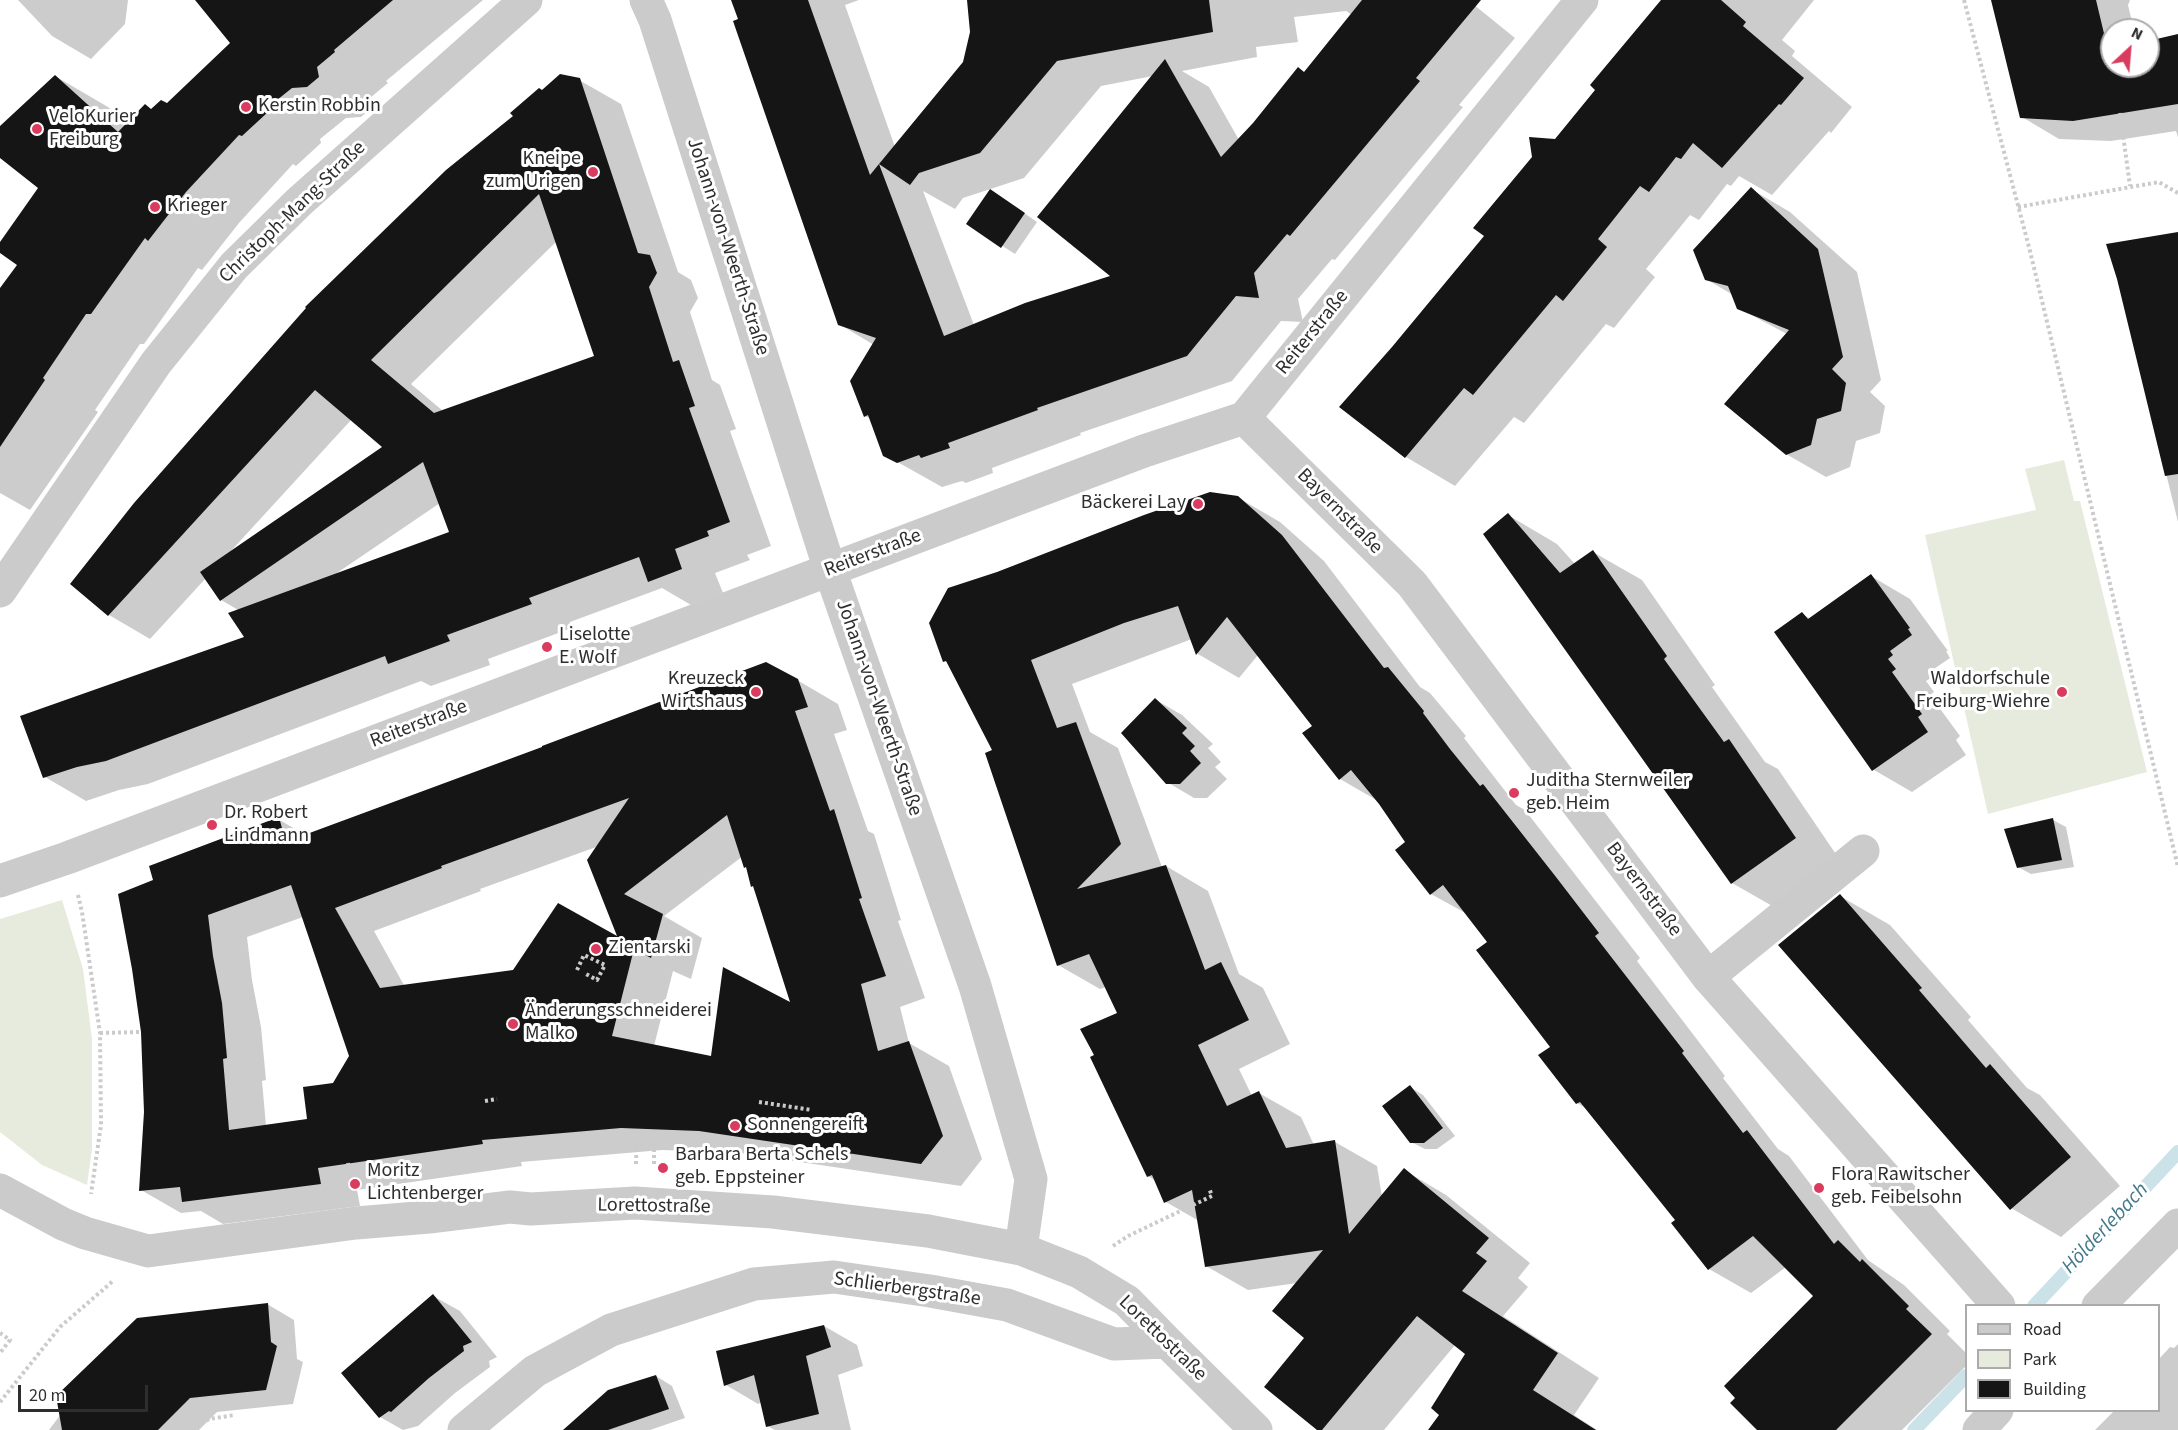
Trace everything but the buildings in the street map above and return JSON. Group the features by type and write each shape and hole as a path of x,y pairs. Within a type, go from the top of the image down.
{"street":[{"name":"Christoph-Mang-Straße","path":"3,578 156,363 234,266 299,202 526,0"},
{"name":"Reiterstraße","path":"0,881 67,858 1144,451 1244,418 1582,0"},
{"name":"Johann-von-Weerth-Straße","path":"651,10 830,570 975,986 1031,1179 1021,1249"},
{"name":"Bayernstraße","path":"1244,418 1412,584 1708,977 1998,1304"},
{"path":"1708,977 1863,851"},
{"name":"Lorettostraße","path":"0,1190 63,1224 85,1233 148,1251 356,1223 510,1207 531,1209 635,1203 773,1212 928,1231 1021,1249 1079,1272 1127,1301 1256,1430"},
{"path":"2099,1304 2178,1226"},
{"name":"Schlierbergstraße","path":"464,1430 535,1371 611,1330 754,1284 834,1277 866,1281 1007,1305 1114,1344 1167,1342"},
{"path":"1979,1430 1995,1412"}],"path":[{"path":"1964,0 2018,207 2178,867"},
{"path":"2120,113 2130,186"},
{"path":"2018,207 2159,182 2178,193"},
{"path":"67,858 82,912 100,1033 101,1125 85,1233"},
{"path":"577,970 584,955 605,965 597,980 586,974"},
{"path":"100,1033 141,1032"},
{"path":"485,1101 497,1099"},
{"path":"759,1102 812,1110"},
{"path":"636,1142 637,1128"},
{"path":"1079,1272 1128,1236 1212,1196 1209,1188"},
{"path":"0,1402 60,1327 148,1251"},
{"path":"0,1333 10,1340 0,1353"},
{"path":"191,1430 209,1419 235,1415"}],"green space":[{"path":"2064,460 2074,501 2080,501 2147,772 1988,814 1925,535 2036,510 2025,469"},
{"path":"62,900 83,969 92,1039 92,1149 87,1185 42,1165 0,1132 0,919"}],"waterway":[{"name":"Hölderlebach","path":"2036,1304 2178,1152"},
{"name":"Hölderlebach","path":"1914,1430 1965,1377"}],"place":[{"name":"Kerstin Robbin","path":"246,107"},
{"name":"VeloKurier Freiburg","path":"37,129"},
{"name":"Kneipe zum Urigen","path":"593,172"},
{"name":"Krieger","path":"155,207"},
{"name":"Bäckerei Lay","path":"1198,504"},
{"name":"Liselotte E. Wolf","path":"547,647"},
{"name":"Kreuzeck Wirtshaus","path":"756,692"},
{"name":"Waldorfschule Freiburg-Wiehre","path":"2062,692"},
{"name":"Juditha Sternweiler geb. Heim","path":"1514,793"},
{"name":"Dr. Robert Lindmann","path":"212,825"},
{"name":"Zientarski","path":"596,949"},
{"name":"Änderungsschneiderei Malko","path":"513,1024"},
{"name":"Sonnengereift","path":"735,1126"},
{"name":"Barbara Berta Schels geb. Eppsteiner","path":"663,1168"},
{"name":"Moritz Lichtenberger","path":"355,1184"},
{"name":"Flora Rawitscher geb. Feibelsohn","path":"1819,1188"}]}
